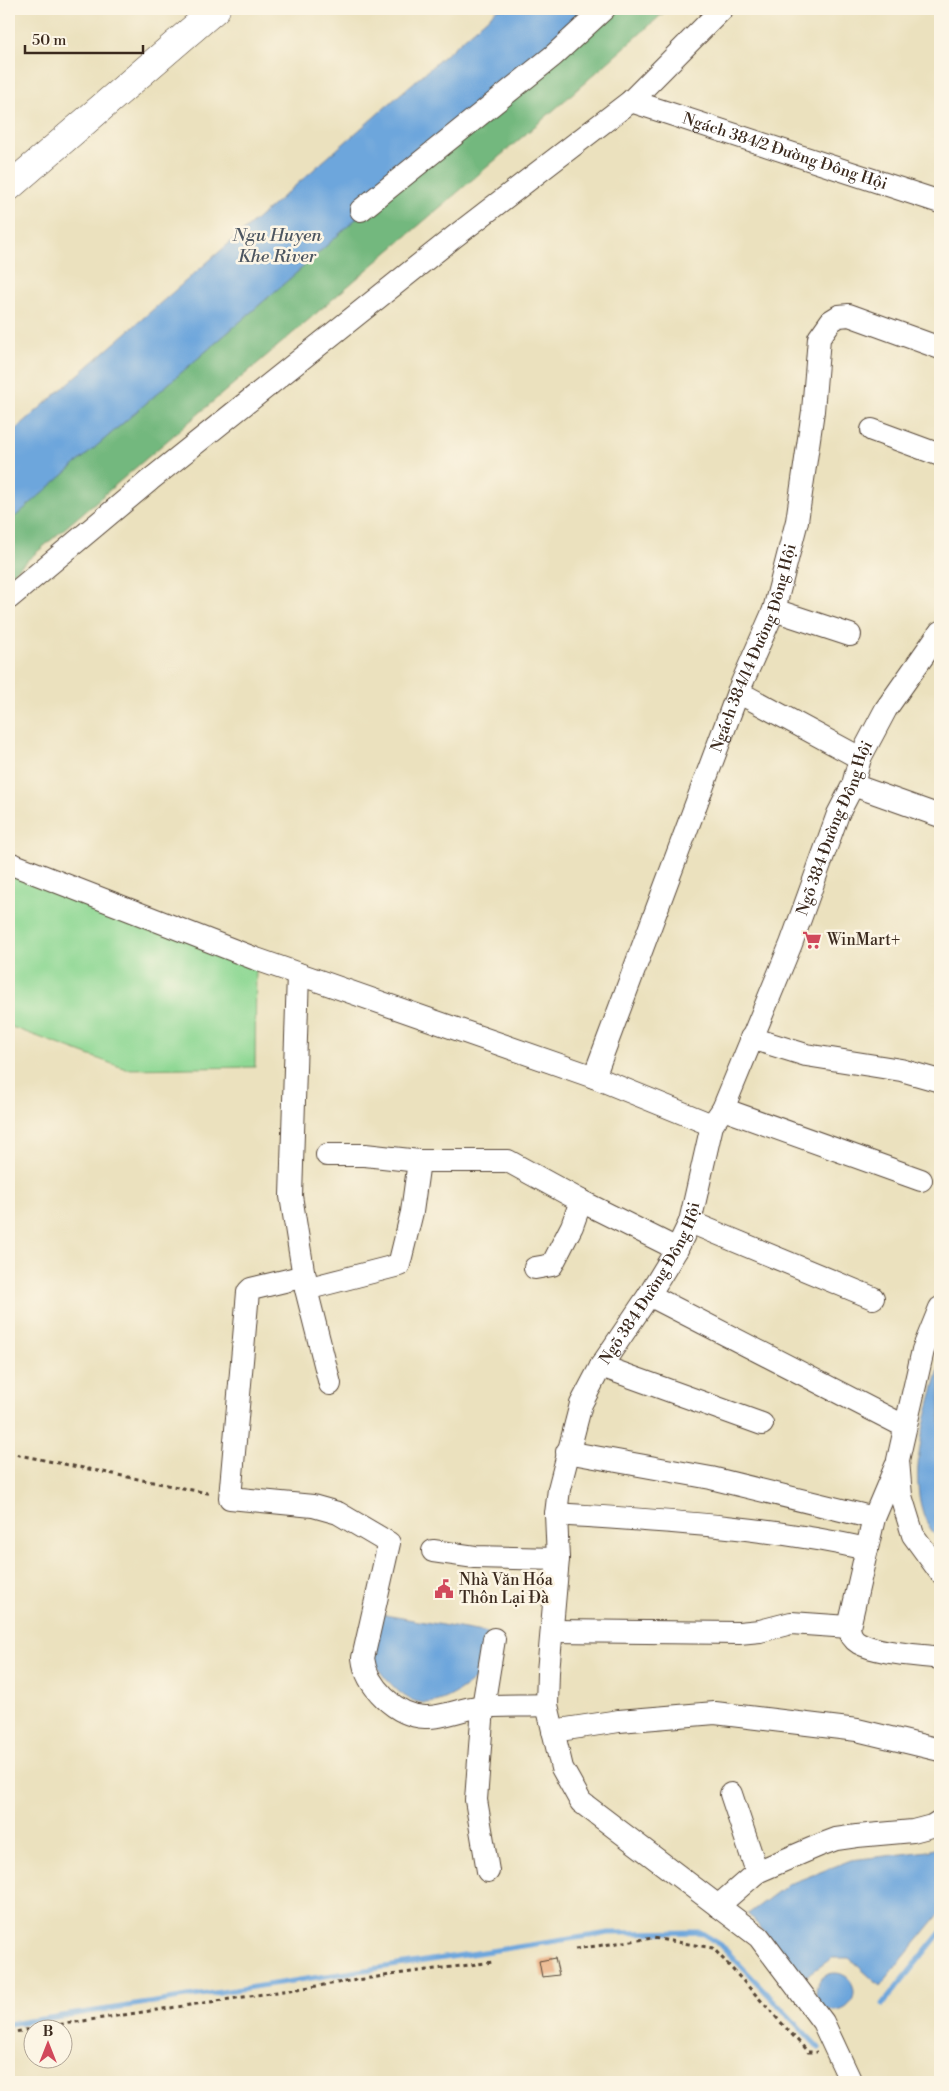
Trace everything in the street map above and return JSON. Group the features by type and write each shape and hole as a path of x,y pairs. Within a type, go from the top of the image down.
{"main road":[{"path":"9,187 216,9"}],"street":[{"path":"361,210 553,56 604,9"},
{"path":"9,598 220,424 454,237 631,102 722,9"},
{"name":"Ngách 384/2 Đường Đông Hội","path":"631,102 940,202"},
{"name":"Ngách 384/14 Đường Đông Hội","path":"594,1077 738,692 774,610 797,521 813,411 819,338 831,321 839,316 849,314 940,348"},
{"path":"872,430 940,455"},
{"path":"774,610 850,635"},
{"name":"Ngõ 384 Đường Đông Hội","path":"851,2082 823,2022 759,1937 581,1802 562,1768 547,1705 558,1559 556,1514 559,1489 581,1404 601,1366 649,1295 677,1249 690,1222 717,1117 791,944 838,814 853,785 860,758 886,709 940,632"},
{"path":"738,692 860,758"},
{"path":"853,785 940,816"},
{"path":"9,863 298,974 594,1077 921,1180"},
{"path":"298,974 291,1196 305,1283 330,1384"},
{"path":"751,1038 806,1055 901,1070 940,1081"},
{"path":"327,1155 365,1155 420,1161 508,1161 581,1201 677,1249"},
{"path":"420,1161 412,1212 399,1265 305,1283 250,1290 248,1292 230,1498 313,1506 338,1513 389,1542 364,1646 363,1658 364,1671 371,1682 394,1706 406,1712 425,1717 483,1707 547,1705"},
{"path":"535,1268 552,1265 572,1226 581,1201"},
{"path":"690,1222 873,1298"},
{"path":"649,1295 904,1426"},
{"path":"940,1308 923,1350 904,1426 898,1460 874,1518 849,1627 850,1634 858,1642 873,1648 940,1658"},
{"path":"601,1366 762,1424"},
{"path":"568,1452 711,1478 874,1518"},
{"path":"898,1460 900,1496 913,1535 940,1572"},
{"path":"556,1514 717,1525 801,1536 867,1549"},
{"path":"433,1551 475,1557 558,1559"},
{"path":"553,1631 739,1633 760,1631 791,1623 849,1627"},
{"path":"488,1871 476,1800 483,1707 494,1639"},
{"path":"553,1731 619,1721 715,1713 857,1730 940,1750"},
{"path":"731,1794 757,1872"},
{"path":"718,1906 757,1872 836,1840 857,1836 913,1831 932,1826 940,1821"}],"path":[{"path":"9,1453 230,1498"},
{"path":"575,1949 653,1938 713,1948 808,2052 836,2049"},
{"path":"72,2023 404,1973 493,1962"},
{"path":"9,2032 22,2030"}],"green space":[{"path":"586,9 668,9 555,109 9,576 9,522 302,268"},
{"path":"9,863 256,959 255,1067 126,1069 9,1026"}],"water":[{"name":"Ngu Huyen Khe River","path":"498,9 586,9 302,268 9,522 9,435"},
{"path":"940,1365 940,1543 924,1517 919,1495 918,1477 921,1439"},
{"path":"379,1614 488,1633 482,1674 449,1697 438,1701 427,1703 415,1701 404,1696 383,1675 373,1656 373,1642"},
{"path":"940,1847 940,1913 880,1986 849,1958 832,1958 805,1977 748,1914 787,1885 851,1860 928,1851"},
{"path":"835,1973 849,1978 854,1992 849,2006 835,2011 821,2006 816,1992 821,1978"}],"building":[{"path":"555,1958 559,1975 542,1977 539,1961"}],"waterway":[{"path":"9,2024 609,1933 700,1932 721,1945 819,2048"},
{"path":"883,2004 940,1933"}],"place":[{"name":"WinMart+","path":"812,940"},
{"name":"Nhà Văn Hóa Thôn Lại Đà","path":"444,1589"}]}
